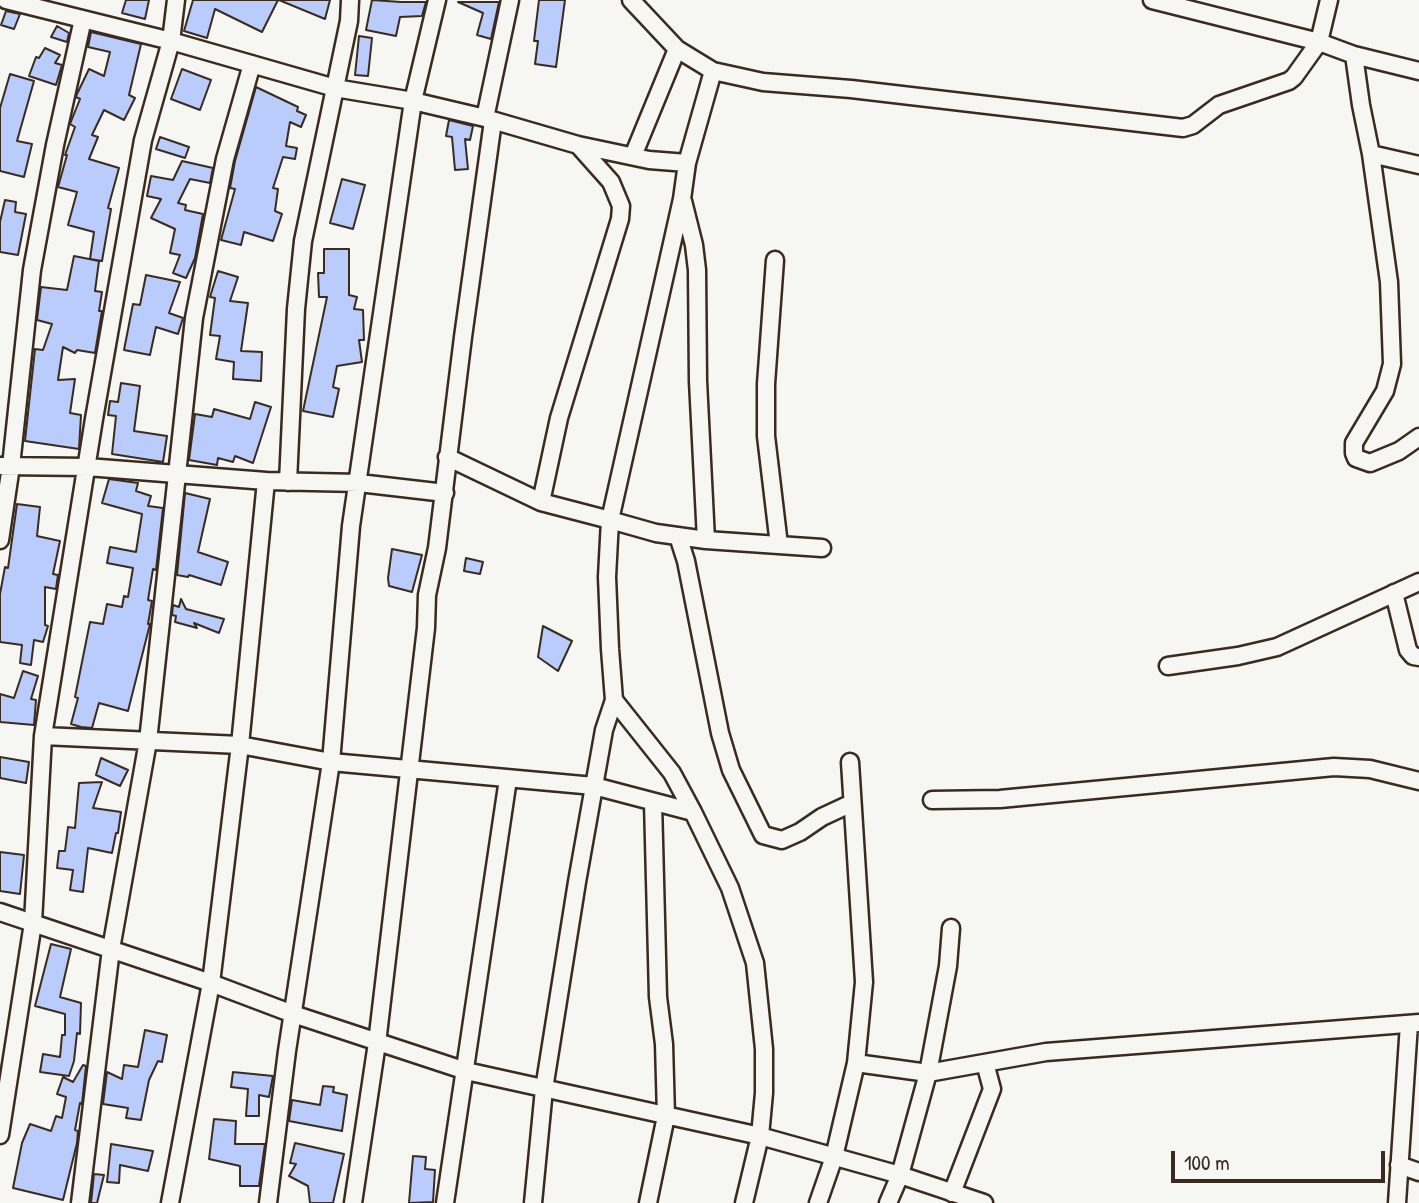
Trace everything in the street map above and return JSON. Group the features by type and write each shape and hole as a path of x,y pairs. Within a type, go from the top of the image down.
{"street":[{"path":"6,0 171,41 335,88 489,119 578,145 687,163"},
{"path":"0,1135 33,923 43,736 143,140 171,41 176,0"},
{"path":"288,482 296,309 303,241 349,21 350,0"},
{"path":"268,1203 331,762 351,526 413,102 437,0"},
{"path":"354,1203 377,1042 426,628 427,595 445,493 447,457 489,119 510,0"},
{"path":"631,0 677,49 713,71 762,82 851,89 1188,127 1219,105 1289,81 1319,42 1329,0"},
{"path":"1152,0 1319,42 1354,55 1419,71"},
{"path":"0,540 6,466 32,270 55,145 83,19"},
{"path":"633,156 677,49"},
{"path":"1354,55 1389,282 1392,363 1385,391 1354,443 1353,453 1356,458 1370,463 1399,451 1419,438"},
{"path":"80,1203 111,949 148,741 194,318 225,159 252,64"},
{"path":"533,1203 544,1089 604,730 614,700 607,577 610,520 687,163 713,71"},
{"path":"541,502 559,418 620,219 621,205 611,182 578,145"},
{"path":"1371,154 1419,165"},
{"path":"682,196 697,270 698,381 706,540"},
{"path":"775,260 766,384 766,436 779,545"},
{"path":"447,457 541,502 656,533 706,540 822,548"},
{"path":"6,466 87,467 266,481 359,483 445,493"},
{"path":"170,1203 211,983 240,745 266,481"},
{"path":"678,536 686,561 720,733 731,771 762,835 782,841 852,803"},
{"path":"1168,666 1278,647 1419,582"},
{"path":"1394,593 1408,650 1413,656 1419,657"},
{"path":"614,700 672,773 694,812 730,887 755,963 764,1049 764,1093 760,1136 744,1203"},
{"path":"43,736 240,745 331,762 594,786 694,812"},
{"path":"818,1203 834,1157 856,1063 864,982 850,762"},
{"path":"932,800 1000,799 1334,767 1370,769 1419,781"},
{"path":"445,1203 508,779"},
{"path":"648,1203 666,1116 664,1044 658,985 653,802"},
{"path":"0,912 466,1071 760,1136 900,1175 961,1198 984,1203"},
{"path":"888,1203 900,1175 928,1073 948,966 951,928"},
{"path":"856,1063 928,1073 1046,1052 1414,1024 1397,1203"},
{"path":"961,1198 992,1089 985,1063"},
{"path":"1399,1165 1419,1172"}],"building":[{"path":"126,0 149,0 145,19 122,13"},
{"path":"193,0 278,0 262,32 215,9 207,38 184,31"},
{"path":"279,0 330,0 325,19"},
{"path":"372,0 426,2 422,16 400,17 396,36 366,30"},
{"path":"539,0 565,0 556,67 535,64 538,41 534,41"},
{"path":"458,2 499,2 491,39 477,35 483,13"},
{"path":"6,11 20,14 14,29 1,25"},
{"path":"57,26 69,33 67,42 51,37"},
{"path":"91,32 141,44 129,95 135,98 124,120 104,110 92,135 98,137 89,159 119,168 108,208 111,209 102,261 90,259 94,232 68,225 77,192 58,187 75,127 70,124 80,99 76,97 77,94 89,69 104,76 110,52 88,47"},
{"path":"359,36 372,38 368,76 355,75"},
{"path":"45,48 60,55 55,63 62,65 56,85 29,76 36,57 39,58"},
{"path":"182,69 211,80 200,110 171,99"},
{"path":"10,74 34,81 17,141 32,144 24,177 0,171 0,108"},
{"path":"256,87 298,107 297,111 306,115 301,127 290,122 286,146 297,148 295,159 283,157 273,188 278,189 275,211 282,214 273,241 244,232 241,245 221,240 235,189 230,188 235,161"},
{"path":"449,120 473,126 470,140 465,139 468,169 455,170 452,137 446,136"},
{"path":"160,137 189,147 185,158 156,149"},
{"path":"182,161 213,168 210,183 190,179 178,203 186,205 185,210 203,214 195,258 186,278 173,273 180,255 170,253 175,229 151,218 161,199 147,196 151,176 173,180"},
{"path":"342,179 365,185 353,229 330,223"},
{"path":"5,200 16,202 15,212 26,214 18,255 0,252 0,222"},
{"path":"324,249 349,249 349,295 357,297 354,309 363,310 364,340 359,340 362,362 337,366 333,387 339,389 333,417 303,411 327,297 319,297 318,273 324,273"},
{"path":"74,256 99,261 95,291 102,292 99,311 102,311 95,353 77,350 75,353 63,347 58,380 75,379 70,413 81,415 79,449 25,441 35,349 43,350 52,324 37,320 41,287 67,290"},
{"path":"218,271 238,277 230,301 248,303 241,351 262,352 261,381 233,379 234,362 216,359 220,336 210,335 215,298 210,297"},
{"path":"146,275 180,282 169,313 183,318 178,334 156,327 150,355 124,350 133,304 140,305"},
{"path":"121,383 140,386 134,431 167,436 163,462 112,454 116,416 108,415 110,401 118,402"},
{"path":"255,402 271,407 253,463 235,456 233,462 218,458 217,465 189,460 195,414 212,417 214,409 250,419"},
{"path":"109,479 138,483 136,491 151,496 148,506 163,508 156,570 153,569 148,600 152,601 150,624 128,711 99,703 92,728 71,724 78,698 75,697 90,622 103,624 107,604 122,607 124,596 128,597 133,568 107,563 110,547 136,552 142,514 102,503"},
{"path":"185,493 210,499 198,552 228,562 221,585 189,575 177,575"},
{"path":"17,504 40,507 37,536 60,541 53,574 58,575 56,589 45,587 45,625 48,626 43,642 34,640 31,665 20,663 22,645 0,642 0,594 5,567 8,568"},
{"path":"392,549 422,555 412,592 389,586"},
{"path":"466,558 483,562 480,574 464,571"},
{"path":"181,599 186,609 224,619 219,633 194,623 197,628 175,622 176,616 172,615 173,605 179,607"},
{"path":"543,626 572,641 558,671 538,657"},
{"path":"23,671 38,676 31,699 36,700 34,725 0,722 0,694 14,698"},
{"path":"0,757 29,762 26,783 0,778"},
{"path":"101,758 128,770 120,786 96,775"},
{"path":"102,782 93,808 121,812 118,833 112,853 88,848 83,892 70,890 73,870 57,868 59,851 65,851 68,827 75,828 79,783"},
{"path":"0,852 24,855 20,894 0,891"},
{"path":"51,944 71,949 60,997 81,1003 80,1034 77,1033 74,1061 69,1076 40,1072 43,1054 60,1057 62,1035 65,1035 65,1014 35,1006"},
{"path":"145,1030 167,1035 162,1062 158,1061 149,1080 141,1120 126,1118 128,1108 103,1104 107,1072 122,1079 124,1065 138,1067"},
{"path":"83,1065 86,1066 82,1104 80,1103 75,1130 78,1131 77,1143 63,1200 13,1188 22,1143 30,1124 51,1131 56,1116 62,1118 66,1097 57,1094 63,1077 73,1082"},
{"path":"233,1072 273,1076 269,1097 259,1095 259,1116 246,1116 248,1089 231,1087"},
{"path":"323,1086 334,1087 333,1092 347,1095 342,1131 289,1121 292,1100 320,1105"},
{"path":"214,1119 236,1121 235,1144 265,1144 259,1186 240,1186 240,1166 209,1159"},
{"path":"295,1143 344,1154 333,1203 310,1203 308,1186 289,1176 296,1164 290,1163"},
{"path":"111,1144 153,1151 148,1171 120,1165 119,1183 107,1182"},
{"path":"413,1156 426,1157 425,1169 435,1170 433,1202 409,1203"},
{"path":"94,1174 104,1175 97,1203 91,1203"}]}
